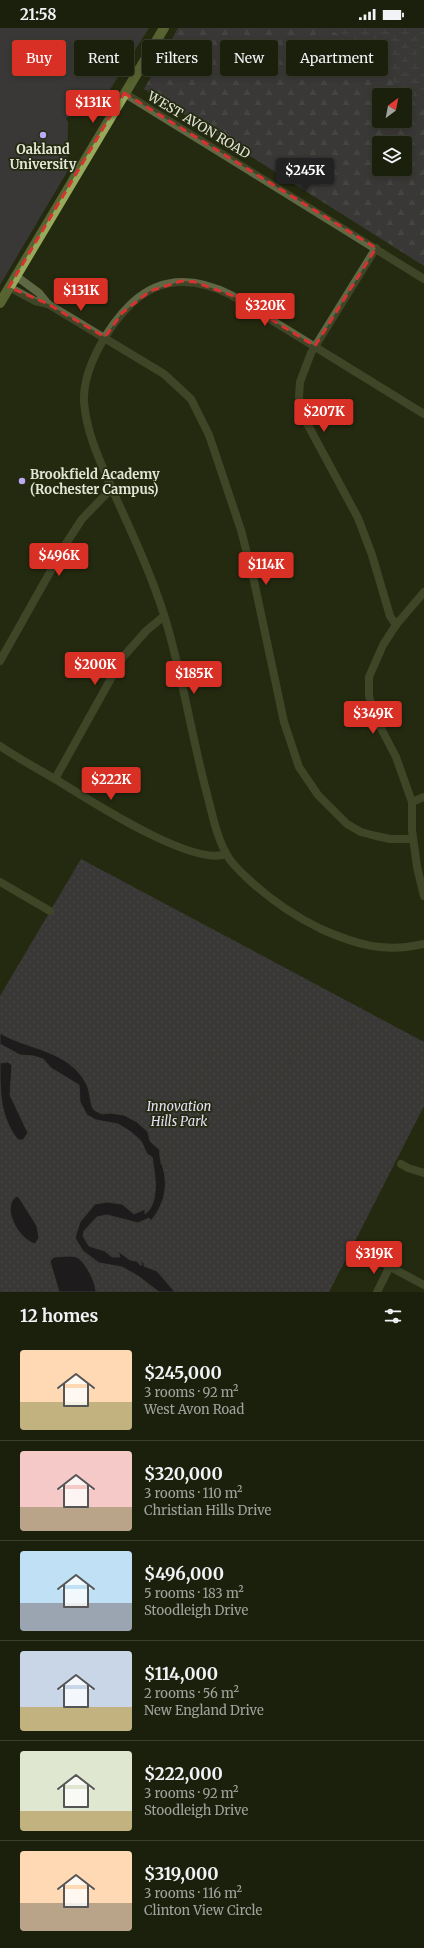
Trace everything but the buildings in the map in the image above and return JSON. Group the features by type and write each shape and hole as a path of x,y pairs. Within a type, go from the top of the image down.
{"main road":[{"path":"0,303 164,28"}],"street":[{"name":"WEST AVON ROAD","path":"124,93 424,279"},
{"path":"376,248 315,346 300,382 299,397 302,414 358,518 372,555 390,616 396,625"},
{"path":"16,276 39,293 48,304"},
{"path":"424,414 315,346 218,289 195,282 181,281 150,290 122,313 105,337 92,363 86,384 84,399 90,432 112,488 152,581 164,616 202,777 221,843 226,854 241,872 277,905 324,930 345,939 379,948 408,947 424,944"},
{"path":"9,288 35,301 48,304 105,337 164,374 179,386 198,412 216,455 241,530 254,581 284,722 299,767 306,780 332,811 347,824 361,832 376,836 390,839 413,839"},
{"path":"0,661 67,542 82,519 112,488"},
{"path":"424,592 396,625 384,645 369,678 369,702 396,757 412,802 413,839 417,867 424,896"},
{"path":"55,779 123,657 146,631 164,616"},
{"path":"0,746 146,832 201,853 212,856 226,854"},
{"path":"412,802 424,797"},
{"path":"0,882 50,911"},
{"path":"401,1164 424,1173"},
{"path":"351,1255 390,1266 424,1285"},
{"path":"377,1292 390,1266"}],"highlighted area":[{"path":"124,93 376,248 315,346 231,295 195,282 181,281 150,291 122,313 105,337 48,304 9,287"}],"green space":[{"name":"Oakland University","path":"0,28 149,28 134,52 134,40 74,40 74,76 119,76 104,99 85,107 82,104 80,106 77,103 73,107 75,111 66,119 68,122 67,172 0,285"},
{"path":"178,28 326,28 338,34 347,40 286,40 286,76 388,76 400,88 372,88 372,128 412,128 412,96 424,96 424,266 144,89 151,76 212,76 212,40 171,40"},
{"path":"326,28 424,28 424,96 412,96 412,88 400,88 388,76 388,40 347,40"},
{"name":"Innovation Hills Park","path":"81,859 424,1042 424,1106 329,1292 0,1292 0,996"}],"shaded area":[{"path":"0,1033 11,1039 58,1057 68,1063 78,1072 86,1083 94,1110 102,1114 110,1113 124,1115 137,1122 148,1132 150,1141 160,1150 160,1158 165,1178 164,1198 159,1210 151,1221 149,1218 138,1223 107,1215 97,1217 84,1231 83,1236 89,1246 105,1251 112,1257 120,1257 118,1251 130,1260 137,1261 140,1265 142,1265 140,1261 144,1263 144,1266 157,1271 175,1292 159,1292 138,1276 122,1267 99,1263 83,1251 75,1238 80,1222 95,1204 107,1202 122,1204 134,1214 145,1209 145,1214 150,1209 155,1195 152,1157 147,1154 141,1141 131,1132 118,1124 96,1120 87,1115 80,1102 79,1085 51,1068 43,1059 33,1056 20,1055 0,1044"},
{"path":"8,1062 12,1065 10,1095 28,1133 23,1140 18,1140 12,1131 4,1114 2,1104 0,1063"},
{"path":"17,1196 37,1226 39,1238 35,1244 23,1236 13,1222 10,1207 12,1201"},
{"path":"71,1256 76,1257 83,1262 94,1283 96,1292 59,1292 50,1261 54,1257"}],"waterway":[{"path":"419,28 416,49 419,57 424,63"},
{"path":"182,1123 189,1121 193,1124 198,1123 208,1127 211,1120 216,1119 222,1112 231,1115 239,1106 247,1104 270,1089 273,1081 287,1068 297,1049 313,1034 325,1030 348,1028 353,1024 361,1008"},
{"path":"161,1163 172,1158 173,1154 166,1142 181,1130 183,1119 181,1110 191,1099 190,1091 193,1083 205,1072 211,1049"}],"place":[{"name":"Oakland University","path":"43,135"},
{"name":"Brookfield Academy (Rochester Campus)","path":"22,481"}]}
